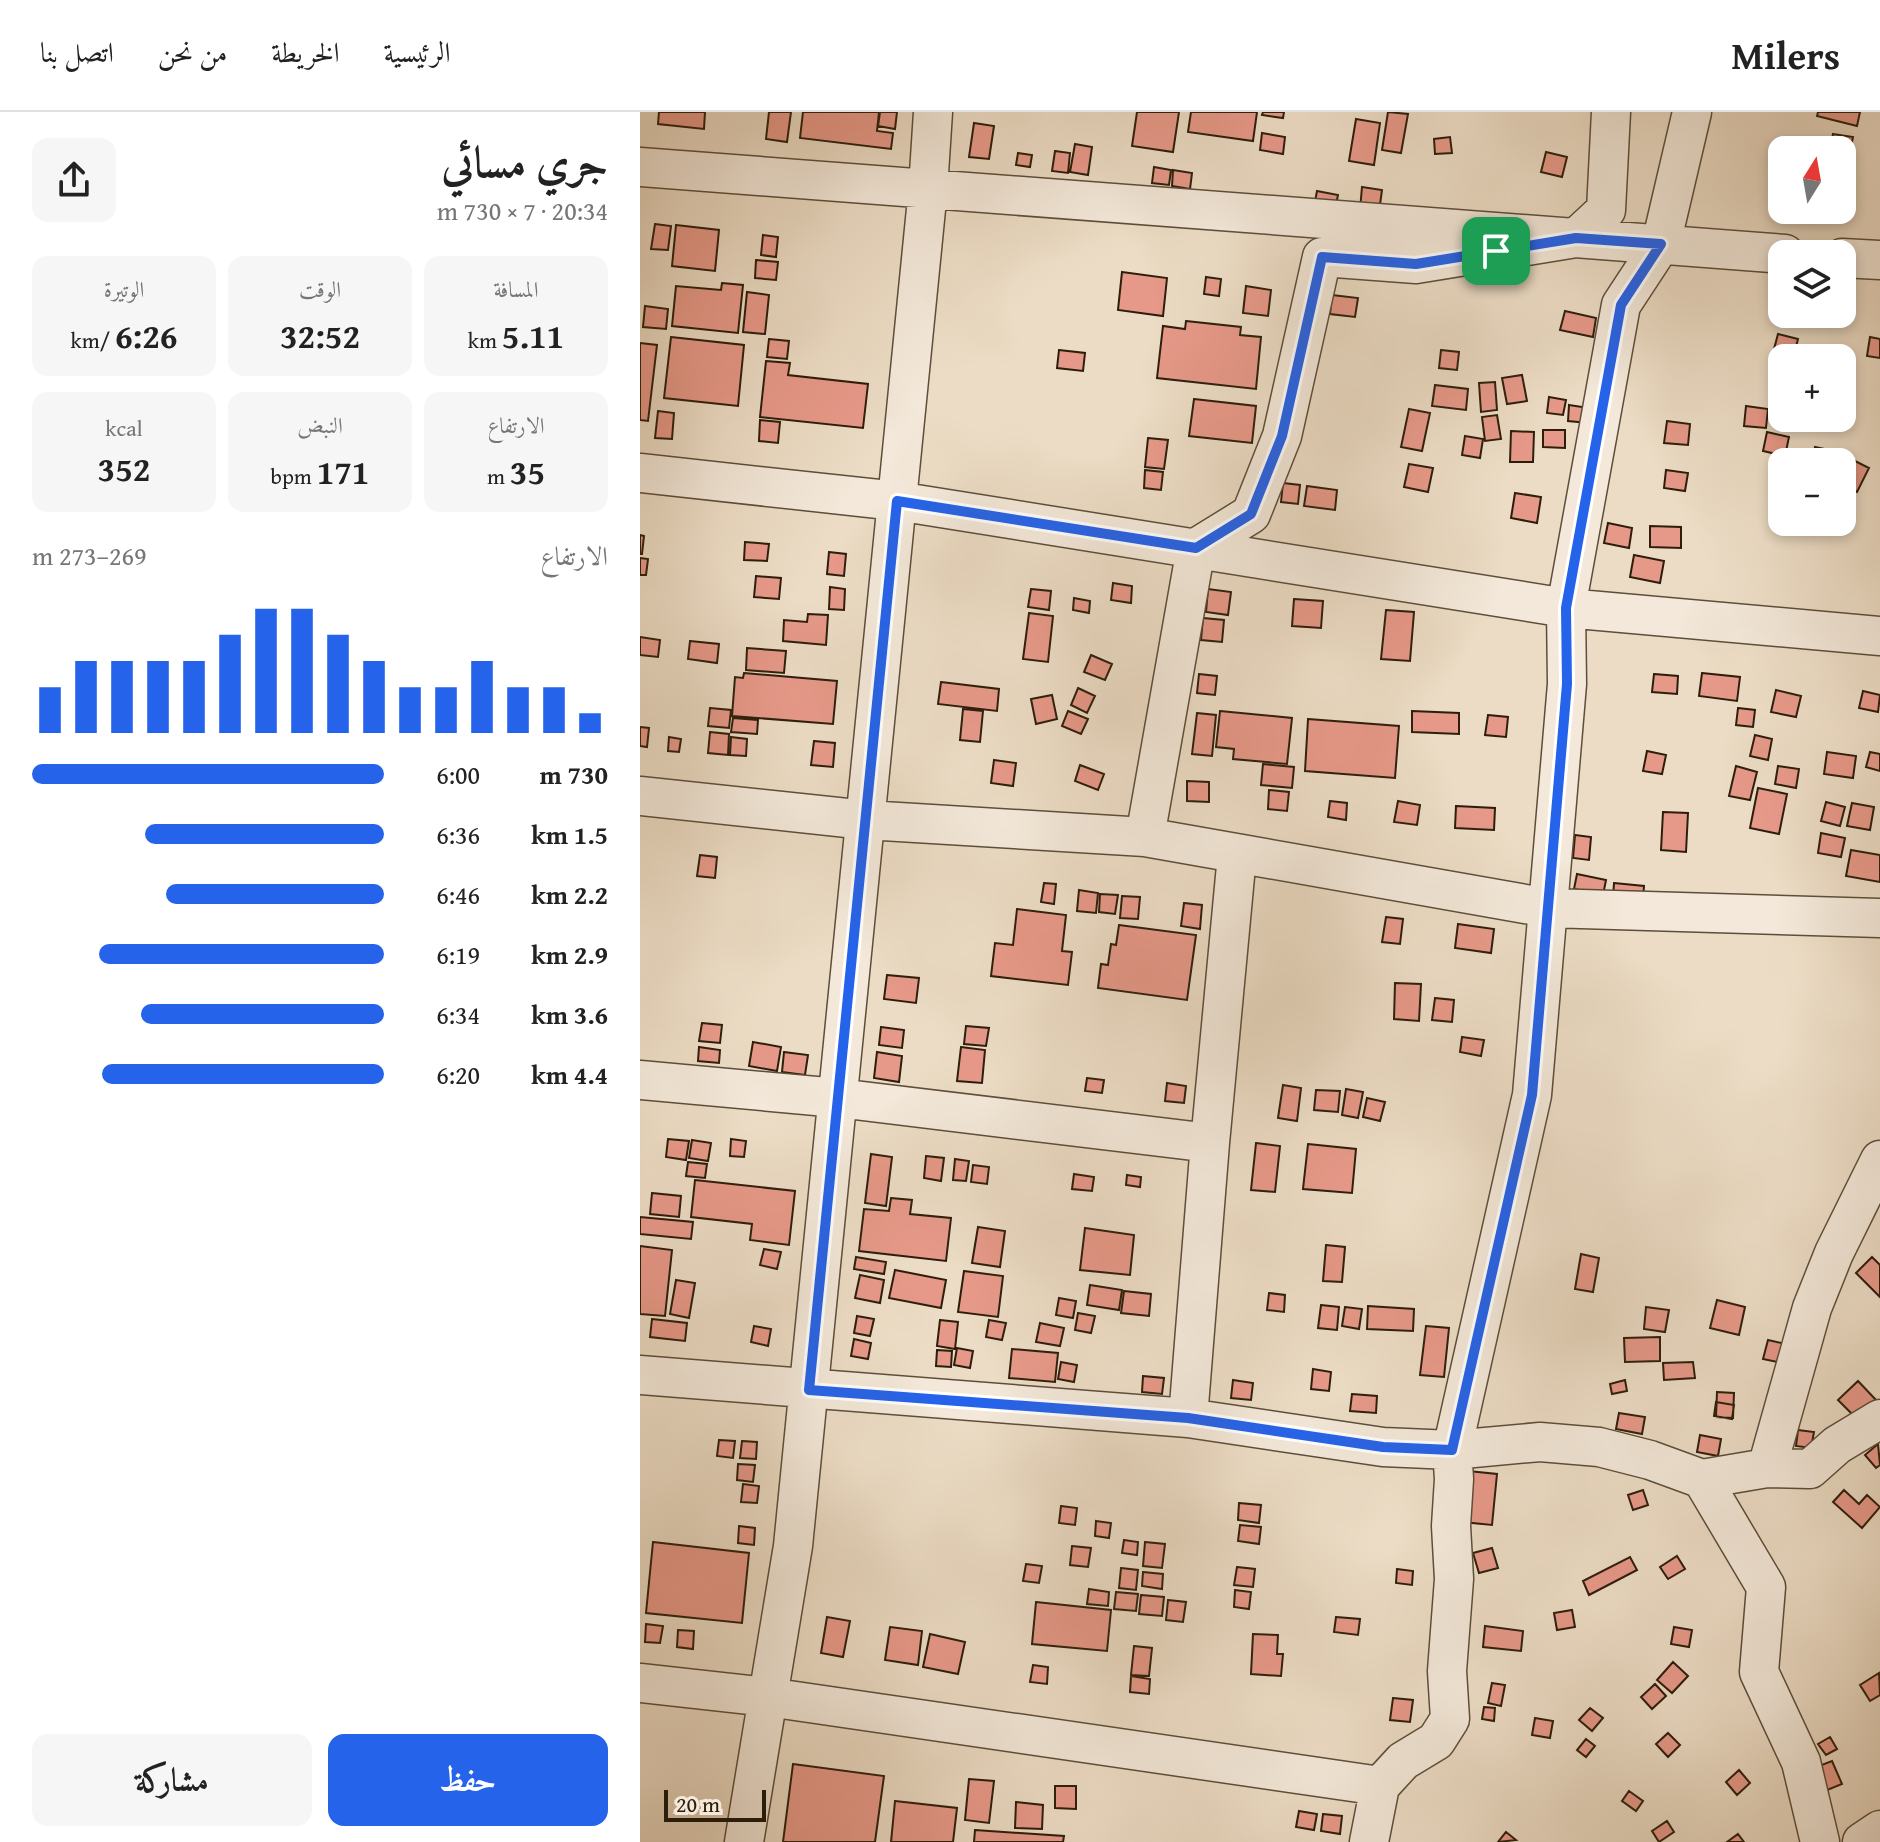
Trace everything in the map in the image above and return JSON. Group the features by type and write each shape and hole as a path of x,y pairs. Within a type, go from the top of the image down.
{"street":[{"path":"744,1842 793,1546 928,189 933,112"},
{"path":"1145,837 1196,548 1251,514 1282,436 1322,257 1416,264 1576,238 1606,210 1611,112"},
{"path":"1369,1842 1380,1786 1403,1761 1436,1741 1450,1719 1447,1671 1454,1579 1452,1450 1532,1095 1567,684 1566,608 1621,305 1661,244 1692,112"},
{"path":"640,167 1768,253"},
{"path":"1856,259 1880,260"},
{"path":"640,473 897,501 1566,608 1880,636"},
{"path":"640,796 866,820 1145,837 1548,908 1880,918"},
{"path":"1188,1418 1237,855"},
{"path":"640,1080 838,1098 1210,1143"},
{"path":"1767,1468 1812,1308 1834,1253 1880,1160"},
{"path":"640,1375 1188,1418 1383,1447 1452,1450 1540,1442 1599,1447 1650,1460 1702,1479 1767,1468 1810,1469 1837,1445 1880,1419"},
{"path":"1702,1479 1766,1587 1759,1672 1801,1762 1820,1842"},
{"path":"640,1683 768,1697 1380,1786"},
{"path":"1862,1842 1880,1830"}],"building":[{"path":"659,112 705,112 704,129 658,124"},
{"path":"769,112 791,112 787,142 766,139"},
{"path":"803,112 879,112 877,131 893,133 891,149 800,138"},
{"path":"880,112 897,112 895,129 878,126"},
{"path":"1137,112 1179,112 1173,152 1132,146"},
{"path":"1191,112 1257,112 1253,141 1188,132"},
{"path":"1263,112 1284,112 1283,118 1262,115"},
{"path":"1388,112 1408,114 1401,153 1382,150"},
{"path":"1818,112 1860,112 1857,126 1817,116"},
{"path":"1356,119 1380,123 1374,165 1349,161"},
{"path":"974,123 994,126 989,159 969,157"},
{"path":"1262,133 1285,137 1283,154 1260,150"},
{"path":"1450,137 1452,153 1435,154 1434,139"},
{"path":"1075,144 1092,147 1088,175 1070,172"},
{"path":"1055,151 1070,153 1068,173 1052,171"},
{"path":"1546,152 1567,157 1562,177 1541,172"},
{"path":"1018,153 1032,155 1030,167 1016,165"},
{"path":"1154,167 1171,170 1169,185 1152,183"},
{"path":"1173,170 1192,173 1190,189 1172,186"},
{"path":"1362,187 1382,190 1379,212 1360,210"},
{"path":"1317,191 1338,195 1335,210 1314,207"},
{"path":"655,224 671,226 668,250 651,249"},
{"path":"676,225 719,230 715,271 672,266"},
{"path":"763,235 778,237 776,257 761,255"},
{"path":"756,260 778,262 776,280 755,278"},
{"path":"1122,272 1167,278 1163,316 1118,310"},
{"path":"1206,277 1221,279 1219,296 1204,294"},
{"path":"722,283 743,285 738,333 672,326 676,286 721,290"},
{"path":"1246,286 1271,290 1268,316 1243,313"},
{"path":"747,292 769,295 765,334 743,332"},
{"path":"1332,295 1358,298 1355,317 1330,314"},
{"path":"645,306 668,309 666,329 643,327"},
{"path":"1565,311 1596,318 1593,337 1560,330"},
{"path":"1186,321 1241,327 1240,335 1261,337 1256,389 1157,378 1163,326 1185,329"},
{"path":"1778,334 1798,339 1797,344 1775,344"},
{"path":"671,337 744,345 738,406 664,398"},
{"path":"1870,337 1880,339 1880,358 1867,356"},
{"path":"769,339 789,341 787,359 767,357"},
{"path":"640,343 657,345 648,421 640,420"},
{"path":"1059,350 1085,353 1083,371 1057,368"},
{"path":"1441,350 1459,352 1457,370 1439,368"},
{"path":"766,361 790,363 788,375 868,384 863,428 760,417"},
{"path":"1522,375 1527,401 1507,404 1502,378"},
{"path":"1495,382 1497,410 1481,412 1479,383"},
{"path":"1435,385 1468,389 1466,410 1432,406"},
{"path":"1549,397 1566,400 1563,415 1547,413"},
{"path":"1194,399 1256,406 1252,443 1189,436"},
{"path":"1569,405 1589,408 1588,423 1568,421"},
{"path":"1746,406 1768,409 1766,428 1744,426"},
{"path":"1409,409 1430,413 1422,451 1401,447"},
{"path":"658,411 674,413 672,439 655,438"},
{"path":"1497,415 1501,439 1485,441 1482,417"},
{"path":"760,420 780,422 778,443 759,441"},
{"path":"1667,421 1690,424 1688,445 1664,443"},
{"path":"1543,430 1565,430 1565,448 1543,447"},
{"path":"1511,431 1534,432 1533,462 1510,462"},
{"path":"1767,432 1789,437 1787,448 1763,451"},
{"path":"1465,436 1483,439 1480,458 1462,455"},
{"path":"1148,438 1168,440 1164,469 1145,467"},
{"path":"1856,462 1869,468 1856,492"},
{"path":"1409,464 1433,468 1428,492 1404,487"},
{"path":"1145,470 1163,472 1161,490 1144,488"},
{"path":"1666,470 1688,473 1685,491 1664,488"},
{"path":"1283,483 1300,485 1298,504 1281,502"},
{"path":"1307,486 1337,490 1335,510 1304,506"},
{"path":"1515,493 1541,497 1537,523 1511,518"},
{"path":"1608,523 1632,528 1629,548 1604,543"},
{"path":"1650,526 1681,527 1681,548 1650,547"},
{"path":"640,535 644,536 642,554 640,554"},
{"path":"745,542 769,544 767,561 744,560"},
{"path":"829,552 846,554 844,576 827,574"},
{"path":"1634,555 1664,561 1660,583 1630,577"},
{"path":"640,558 648,559 646,575 640,575"},
{"path":"756,576 781,578 779,599 754,597"},
{"path":"1113,583 1132,586 1131,603 1111,600"},
{"path":"830,587 845,589 844,610 829,609"},
{"path":"1031,589 1051,591 1049,610 1028,607"},
{"path":"1208,589 1231,592 1228,615 1206,612"},
{"path":"1074,598 1090,601 1089,613 1073,610"},
{"path":"1294,599 1323,601 1321,628 1292,626"},
{"path":"1386,610 1414,612 1410,661 1381,659"},
{"path":"1029,613 1053,616 1048,662 1023,659"},
{"path":"808,614 828,615 826,645 783,641 784,620 807,622"},
{"path":"1203,618 1224,620 1222,642 1201,640"},
{"path":"640,637 660,640 658,657 640,655"},
{"path":"690,641 719,644 717,663 688,659"},
{"path":"747,648 786,651 784,673 746,670"},
{"path":"1091,655 1112,664 1105,680 1084,672"},
{"path":"744,673 837,681 833,724 732,716 735,677 743,678"},
{"path":"1702,673 1740,677 1737,701 1699,696"},
{"path":"1199,674 1217,676 1215,695 1197,693"},
{"path":"1654,674 1678,676 1677,694 1652,692"},
{"path":"941,682 999,689 997,711 938,704"},
{"path":"1078,688 1095,696 1087,713 1071,705"},
{"path":"1776,690 1801,696 1796,717 1771,712"},
{"path":"1863,691 1880,695 1878,712 1859,708"},
{"path":"1052,695 1057,719 1036,724 1031,699"},
{"path":"710,708 731,710 729,728 708,726"},
{"path":"1738,708 1755,710 1753,727 1736,725"},
{"path":"963,709 983,711 980,742 960,740"},
{"path":"1068,711 1088,719 1081,734 1062,726"},
{"path":"1220,711 1292,718 1287,764 1233,759 1234,749 1216,747"},
{"path":"1412,711 1459,713 1459,734 1412,732"},
{"path":"1197,713 1216,715 1212,756 1192,754"},
{"path":"1488,715 1508,717 1506,737 1485,735"},
{"path":"733,718 758,720 757,734 731,732"},
{"path":"1308,719 1399,726 1395,778 1305,771"},
{"path":"640,727 649,728 647,747 640,746"},
{"path":"710,732 729,734 728,755 708,753"},
{"path":"1755,735 1772,739 1768,760 1750,756"},
{"path":"669,737 681,739 679,752 668,751"},
{"path":"731,737 747,739 746,756 730,755"},
{"path":"814,741 835,743 833,767 811,765"},
{"path":"1647,751 1666,755 1662,774 1643,771"},
{"path":"1827,752 1856,756 1853,778 1824,774"},
{"path":"1870,752 1880,754 1880,771 1866,767"},
{"path":"994,760 1016,763 1013,786 991,783"},
{"path":"1263,764 1294,767 1292,788 1261,785"},
{"path":"1080,765 1104,774 1098,790 1075,781"},
{"path":"1736,766 1757,772 1750,800 1729,796"},
{"path":"1778,766 1799,769 1796,788 1775,784"},
{"path":"1187,781 1209,782 1209,802 1187,801"},
{"path":"1758,788 1787,794 1779,834 1750,828"},
{"path":"1269,790 1289,792 1287,811 1268,809"},
{"path":"1330,801 1347,803 1346,820 1328,817"},
{"path":"1398,801 1420,805 1417,825 1394,822"},
{"path":"1826,802 1845,807 1840,826 1821,821"},
{"path":"1852,803 1874,807 1870,830 1847,826"},
{"path":"1456,806 1495,808 1494,830 1455,828"},
{"path":"1663,812 1688,813 1686,852 1661,850"},
{"path":"1821,833 1845,838 1841,857 1818,853"},
{"path":"1575,835 1591,837 1589,860 1573,858"},
{"path":"1851,850 1880,855 1880,882 1846,876"},
{"path":"700,855 717,857 715,878 697,876"},
{"path":"1577,874 1606,880 1603,895 1574,889"},
{"path":"1044,883 1056,884 1054,904 1041,902"},
{"path":"1614,883 1644,886 1643,900 1613,898"},
{"path":"1079,890 1098,893 1096,913 1077,911"},
{"path":"1100,894 1118,895 1115,914 1099,912"},
{"path":"1122,896 1140,897 1138,919 1120,918"},
{"path":"1184,903 1202,905 1200,929 1181,926"},
{"path":"1017,909 1066,915 1062,951 1072,952 1068,985 991,976 995,943 1013,945"},
{"path":"1386,917 1403,919 1400,944 1382,942"},
{"path":"1458,924 1494,929 1491,953 1455,948"},
{"path":"1119,925 1196,935 1187,1000 1098,988 1101,964 1108,965 1111,944 1116,945"},
{"path":"887,975 919,978 916,1003 884,999"},
{"path":"1395,983 1421,984 1419,1021 1394,1019"},
{"path":"1435,998 1454,1000 1452,1022 1432,1020"},
{"path":"702,1023 722,1025 720,1043 699,1041"},
{"path":"966,1026 989,1028 986,1046 964,1044"},
{"path":"881,1027 904,1030 902,1048 879,1045"},
{"path":"1462,1037 1484,1040 1481,1056 1460,1052"},
{"path":"753,1042 781,1047 777,1071 749,1066"},
{"path":"699,1047 720,1050 719,1063 698,1061"},
{"path":"961,1047 985,1050 982,1083 957,1081"},
{"path":"784,1052 808,1055 805,1075 782,1072"},
{"path":"877,1052 902,1056 899,1082 874,1078"},
{"path":"1087,1078 1104,1080 1102,1093 1085,1091"},
{"path":"1167,1083 1186,1086 1184,1103 1165,1101"},
{"path":"1283,1085 1301,1088 1297,1121 1278,1118"},
{"path":"1346,1089 1363,1092 1358,1118 1342,1115"},
{"path":"1316,1090 1340,1091 1338,1112 1314,1110"},
{"path":"1367,1098 1385,1102 1380,1121 1363,1117"},
{"path":"668,1139 689,1141 686,1160 666,1157"},
{"path":"731,1139 746,1141 744,1157 730,1156"},
{"path":"692,1140 711,1143 708,1161 689,1158"},
{"path":"1256,1143 1280,1146 1275,1192 1251,1190"},
{"path":"1308,1144 1356,1149 1352,1193 1303,1189"},
{"path":"871,1154 892,1157 886,1206 865,1203"},
{"path":"926,1156 944,1158 941,1181 924,1178"},
{"path":"955,1159 969,1161 966,1181 953,1180"},
{"path":"688,1162 707,1164 705,1178 686,1176"},
{"path":"973,1165 989,1167 987,1184 971,1182"},
{"path":"1074,1174 1094,1177 1092,1191 1072,1189"},
{"path":"1127,1175 1141,1177 1140,1187 1126,1185"},
{"path":"695,1180 795,1191 789,1245 750,1240 752,1224 691,1217"},
{"path":"652,1193 681,1196 679,1217 650,1214"},
{"path":"891,1198 912,1200 910,1214 951,1218 946,1261 859,1251 864,1209 889,1211"},
{"path":"640,1217 693,1222 691,1239 640,1234"},
{"path":"978,1227 1005,1231 1000,1267 972,1263"},
{"path":"1085,1228 1134,1235 1130,1275 1080,1270"},
{"path":"1326,1245 1345,1247 1342,1282 1323,1281"},
{"path":"640,1246 672,1250 665,1316 640,1314"},
{"path":"764,1249 781,1252 777,1269 760,1265"},
{"path":"1581,1254 1599,1258 1593,1292 1575,1289"},
{"path":"856,1257 886,1262 884,1274 854,1269"},
{"path":"1872,1257 1880,1265 1880,1297 1856,1273"},
{"path":"895,1270 946,1280 941,1308 889,1298"},
{"path":"964,1271 1003,1276 998,1317 958,1312"},
{"path":"860,1275 884,1280 880,1303 855,1298"},
{"path":"676,1280 695,1283 689,1318 670,1314"},
{"path":"1090,1285 1122,1290 1119,1310 1087,1305"},
{"path":"1124,1291 1151,1294 1149,1316 1121,1313"},
{"path":"1269,1293 1285,1295 1284,1312 1267,1310"},
{"path":"1059,1298 1076,1301 1073,1318 1056,1315"},
{"path":"1717,1300 1745,1307 1739,1335 1710,1328"},
{"path":"1321,1305 1339,1307 1337,1330 1318,1328"},
{"path":"1368,1306 1414,1309 1413,1331 1367,1329"},
{"path":"1345,1307 1362,1309 1359,1329 1342,1326"},
{"path":"1646,1307 1669,1310 1665,1332 1644,1329"},
{"path":"1078,1313 1095,1316 1091,1333 1075,1330"},
{"path":"857,1316 874,1319 870,1336 854,1333"},
{"path":"652,1319 687,1323 685,1341 650,1337"},
{"path":"940,1320 958,1322 955,1349 937,1346"},
{"path":"989,1320 1006,1323 1002,1340 986,1337"},
{"path":"1040,1323 1064,1328 1060,1346 1036,1342"},
{"path":"754,1326 771,1329 768,1346 751,1342"},
{"path":"1426,1326 1449,1328 1444,1377 1420,1375"},
{"path":"1660,1337 1660,1361 1625,1362 1624,1338"},
{"path":"854,1339 871,1343 868,1359 851,1356"},
{"path":"1768,1340 1786,1344 1782,1363 1763,1359"},
{"path":"957,1348 973,1351 970,1368 954,1365"},
{"path":"1012,1349 1058,1353 1055,1382 1009,1378"},
{"path":"937,1350 952,1351 951,1367 936,1366"},
{"path":"1061,1362 1077,1365 1074,1382 1058,1379"},
{"path":"1693,1362 1695,1378 1664,1380 1663,1363"},
{"path":"1313,1369 1331,1372 1329,1391 1311,1389"},
{"path":"1143,1376 1164,1378 1162,1394 1142,1392"},
{"path":"1233,1380 1253,1383 1251,1400 1231,1398"},
{"path":"1625,1380 1627,1391 1612,1394 1610,1384"},
{"path":"1858,1381 1877,1401 1858,1420 1838,1400"},
{"path":"1717,1392 1734,1393 1733,1418 1716,1417"},
{"path":"1352,1394 1377,1396 1376,1413 1350,1411"},
{"path":"1716,1402 1734,1405 1732,1419 1714,1416"},
{"path":"1619,1413 1645,1417 1642,1434 1616,1429"},
{"path":"1798,1430 1814,1432 1811,1448 1796,1446"},
{"path":"1700,1435 1721,1439 1718,1456 1697,1452"},
{"path":"719,1440 735,1441 733,1458 717,1456"},
{"path":"742,1441 757,1442 756,1459 740,1458"},
{"path":"1878,1444 1880,1465 1876,1468 1865,1455"},
{"path":"738,1464 755,1465 753,1482 737,1480"},
{"path":"1468,1471 1497,1474 1492,1525 1463,1522"},
{"path":"743,1484 759,1486 757,1503 741,1502"},
{"path":"1643,1490 1648,1505 1633,1510 1628,1495"},
{"path":"1844,1490 1859,1504 1867,1495 1880,1507 1862,1528 1833,1502"},
{"path":"1239,1503 1261,1505 1259,1523 1238,1520"},
{"path":"1061,1506 1077,1508 1075,1525 1059,1523"},
{"path":"1096,1521 1111,1523 1109,1538 1095,1536"},
{"path":"1240,1525 1261,1527 1259,1544 1238,1541"},
{"path":"739,1526 755,1528 754,1545 738,1543"},
{"path":"1124,1540 1138,1542 1137,1555 1122,1553"},
{"path":"653,1542 749,1553 742,1623 646,1613"},
{"path":"1145,1542 1165,1544 1162,1568 1143,1566"},
{"path":"1072,1546 1091,1548 1088,1567 1070,1565"},
{"path":"1492,1548 1498,1568 1479,1573 1473,1553"},
{"path":"1677,1556 1685,1569 1668,1579 1660,1567"},
{"path":"1630,1557 1637,1570 1589,1595 1583,1581"},
{"path":"1026,1564 1042,1566 1039,1583 1023,1581"},
{"path":"1237,1567 1255,1569 1253,1587 1234,1585"},
{"path":"1121,1568 1138,1570 1136,1590 1119,1588"},
{"path":"1397,1569 1413,1571 1412,1585 1396,1583"},
{"path":"1143,1572 1163,1574 1162,1589 1142,1586"},
{"path":"1089,1589 1109,1592 1108,1606 1087,1604"},
{"path":"1235,1590 1251,1592 1249,1609 1234,1607"},
{"path":"1116,1592 1138,1594 1136,1611 1114,1609"},
{"path":"1141,1595 1164,1597 1162,1616 1139,1614"},
{"path":"1168,1600 1186,1602 1183,1622 1166,1620"},
{"path":"1036,1602 1111,1610 1107,1651 1032,1644"},
{"path":"1572,1610 1575,1627 1557,1630 1554,1613"},
{"path":"827,1617 850,1621 843,1657 821,1653"},
{"path":"1336,1617 1360,1619 1358,1635 1334,1632"},
{"path":"646,1624 663,1626 660,1643 645,1642"},
{"path":"1485,1626 1523,1631 1521,1651 1483,1647"},
{"path":"890,1627 922,1631 918,1665 885,1660"},
{"path":"1674,1627 1692,1630 1689,1647 1671,1644"},
{"path":"678,1630 694,1631 693,1649 677,1647"},
{"path":"930,1634 965,1642 958,1674 923,1667"},
{"path":"1253,1634 1278,1635 1277,1654 1283,1654 1281,1676 1251,1674"},
{"path":"1134,1646 1152,1648 1149,1676 1131,1675"},
{"path":"1673,1662 1688,1676 1672,1693 1657,1680"},
{"path":"1033,1665 1048,1667 1047,1684 1030,1682"},
{"path":"1879,1673 1880,1695 1870,1701 1860,1685"},
{"path":"1131,1676 1150,1679 1149,1694 1130,1692"},
{"path":"1492,1683 1505,1685 1501,1706 1488,1703"},
{"path":"1655,1684 1666,1696 1652,1709 1641,1697"},
{"path":"1393,1698 1413,1700 1410,1722 1390,1720"},
{"path":"1484,1707 1495,1708 1494,1721 1482,1719"},
{"path":"1590,1708 1603,1718 1592,1731 1579,1720"},
{"path":"1535,1718 1553,1721 1550,1738 1532,1735"},
{"path":"1668,1733 1680,1745 1668,1757 1656,1744"},
{"path":"1830,1737 1837,1749 1826,1755 1818,1744"},
{"path":"1586,1739 1595,1746 1586,1757 1577,1750"},
{"path":"1832,1761 1842,1784 1820,1793 1811,1769"},
{"path":"793,1764 884,1776 875,1842 783,1842"},
{"path":"1739,1770 1750,1783 1737,1795 1726,1782"},
{"path":"969,1779 994,1781 989,1823 965,1820"},
{"path":"1055,1786 1076,1786 1076,1809 1055,1808"},
{"path":"1629,1791 1643,1801 1636,1811 1622,1801"},
{"path":"895,1801 957,1808 953,1842 891,1842"},
{"path":"1016,1802 1043,1805 1042,1829 1015,1828"},
{"path":"1299,1811 1317,1814 1314,1830 1296,1827"},
{"path":"1323,1814 1342,1816 1340,1834 1321,1831"},
{"path":"1667,1821 1674,1832 1659,1842 1652,1831"},
{"path":"975,1830 1064,1836 1063,1842 974,1842"},
{"path":"1506,1832 1516,1840 1498,1842"},
{"path":"1738,1834 1744,1842 1727,1842"}],"route":[{"path":"1576,238 1661,244 1621,305 1566,608 1567,684 1532,1095 1452,1450 1383,1447 1188,1418 809,1390 897,501 1196,548 1251,514 1282,436 1322,257 1416,264 1496,251 1576,238"}]}
